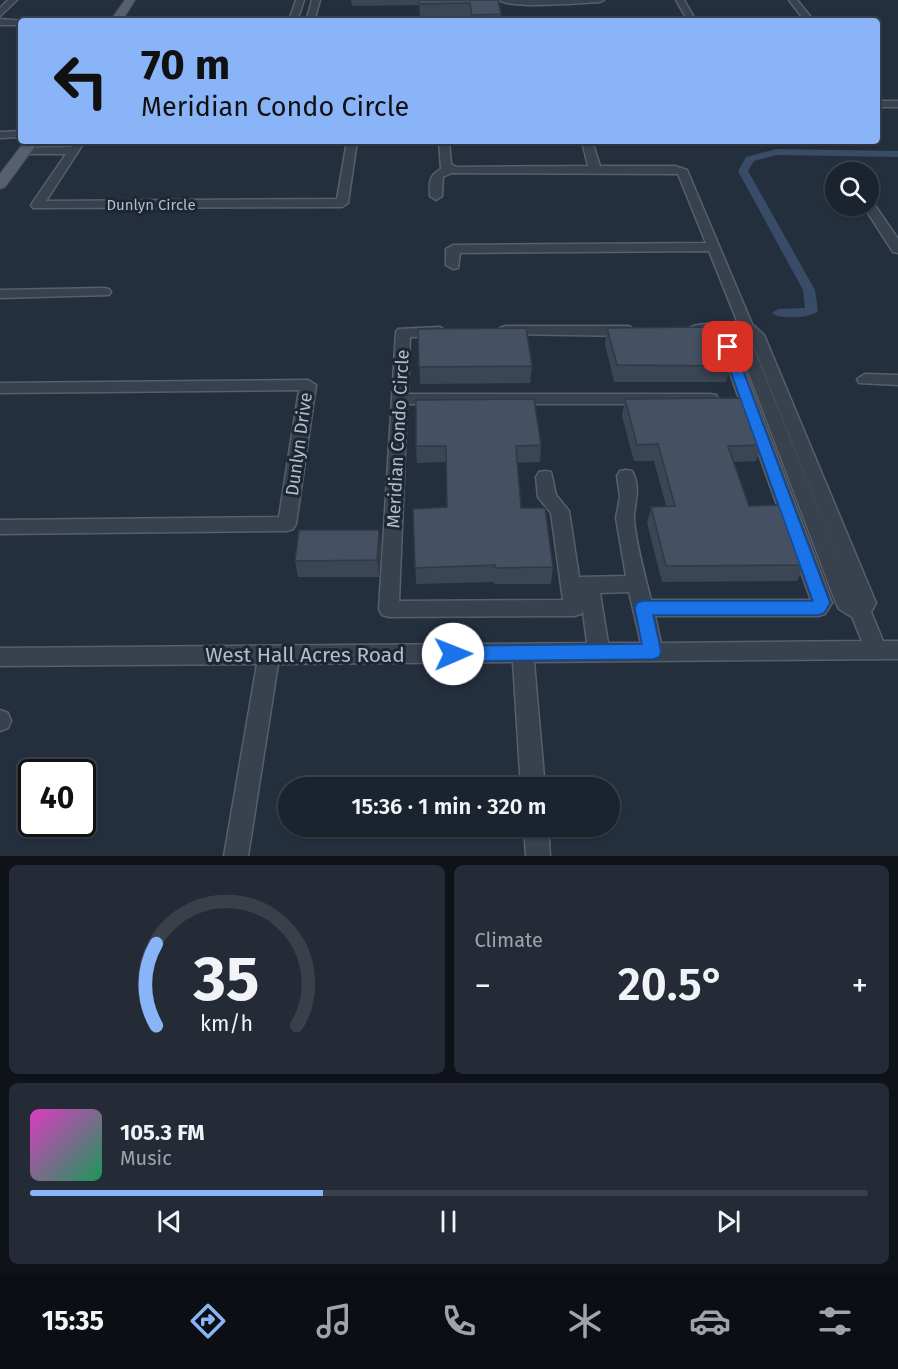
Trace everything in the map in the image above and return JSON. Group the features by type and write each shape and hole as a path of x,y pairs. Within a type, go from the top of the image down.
{"main road":[{"path":"116,18 130,0"},
{"path":"0,184 26,144"}],"street":[{"path":"0,13 13,0"},
{"path":"294,18 300,0"},
{"path":"311,18 316,0"},
{"path":"502,0 528,2 600,0"},
{"path":"681,0 690,18"},
{"path":"793,0 808,18"},
{"path":"0,22 18,22"},
{"path":"880,104 898,104"},
{"path":"0,135 18,140"},
{"path":"52,144 77,145"},
{"name":"Dunlyn Circle","path":"77,145 38,205 342,203 351,144"},
{"path":"444,144 445,166 449,169"},
{"path":"588,144 596,170"},
{"path":"436,196 435,181 438,175 449,169 675,169 683,172 746,326 757,335 837,583 846,603 860,611 876,650"},
{"path":"876,216 898,249"},
{"path":"453,265 453,243 714,247"},
{"path":"0,281 0,292 104,292"},
{"path":"486,332 651,330"},
{"path":"643,608 818,608 822,603 735,399 722,330 675,330"},
{"name":"Meridian Condo Circle","path":"462,332 403,332 389,609 574,608 580,585"},
{"path":"865,379 898,380"},
{"name":"Dunlyn Drive","path":"0,388 308,385 287,524 0,528"},
{"path":"399,399 735,399"},
{"path":"797,456 858,582 866,603 860,611"},
{"path":"626,476 629,497 625,518 653,652"},
{"path":"545,477 547,498 560,511 599,652"},
{"path":"837,583 858,582"},
{"path":"580,585 637,584"},
{"name":"West Hall Acres Road","path":"0,657 898,650"},
{"path":"523,653 532,777"},
{"path":"236,856 269,655"},
{"path":"537,837 538,856"}],"building":[{"path":"419,0 498,0 501,14 472,15 470,3 419,4"},
{"path":"716,327 730,366 617,365 607,328"},
{"path":"526,328 532,366 419,367 418,329"},
{"path":"742,398 761,445 728,446 749,506 781,505 804,565 666,566 651,507 675,506 658,444 637,445 625,399"},
{"path":"534,399 541,445 516,446 521,508 545,508 553,567 495,568 495,565 415,568 413,509 447,507 446,446 416,446 416,400"},
{"path":"299,530 379,530 377,560 295,561"}],"waterway":[{"path":"778,313 812,311 809,290 743,171 750,159 777,152 898,154"}],"route":[{"path":"453,654 653,652 643,608 818,608 822,603 728,347"}]}
